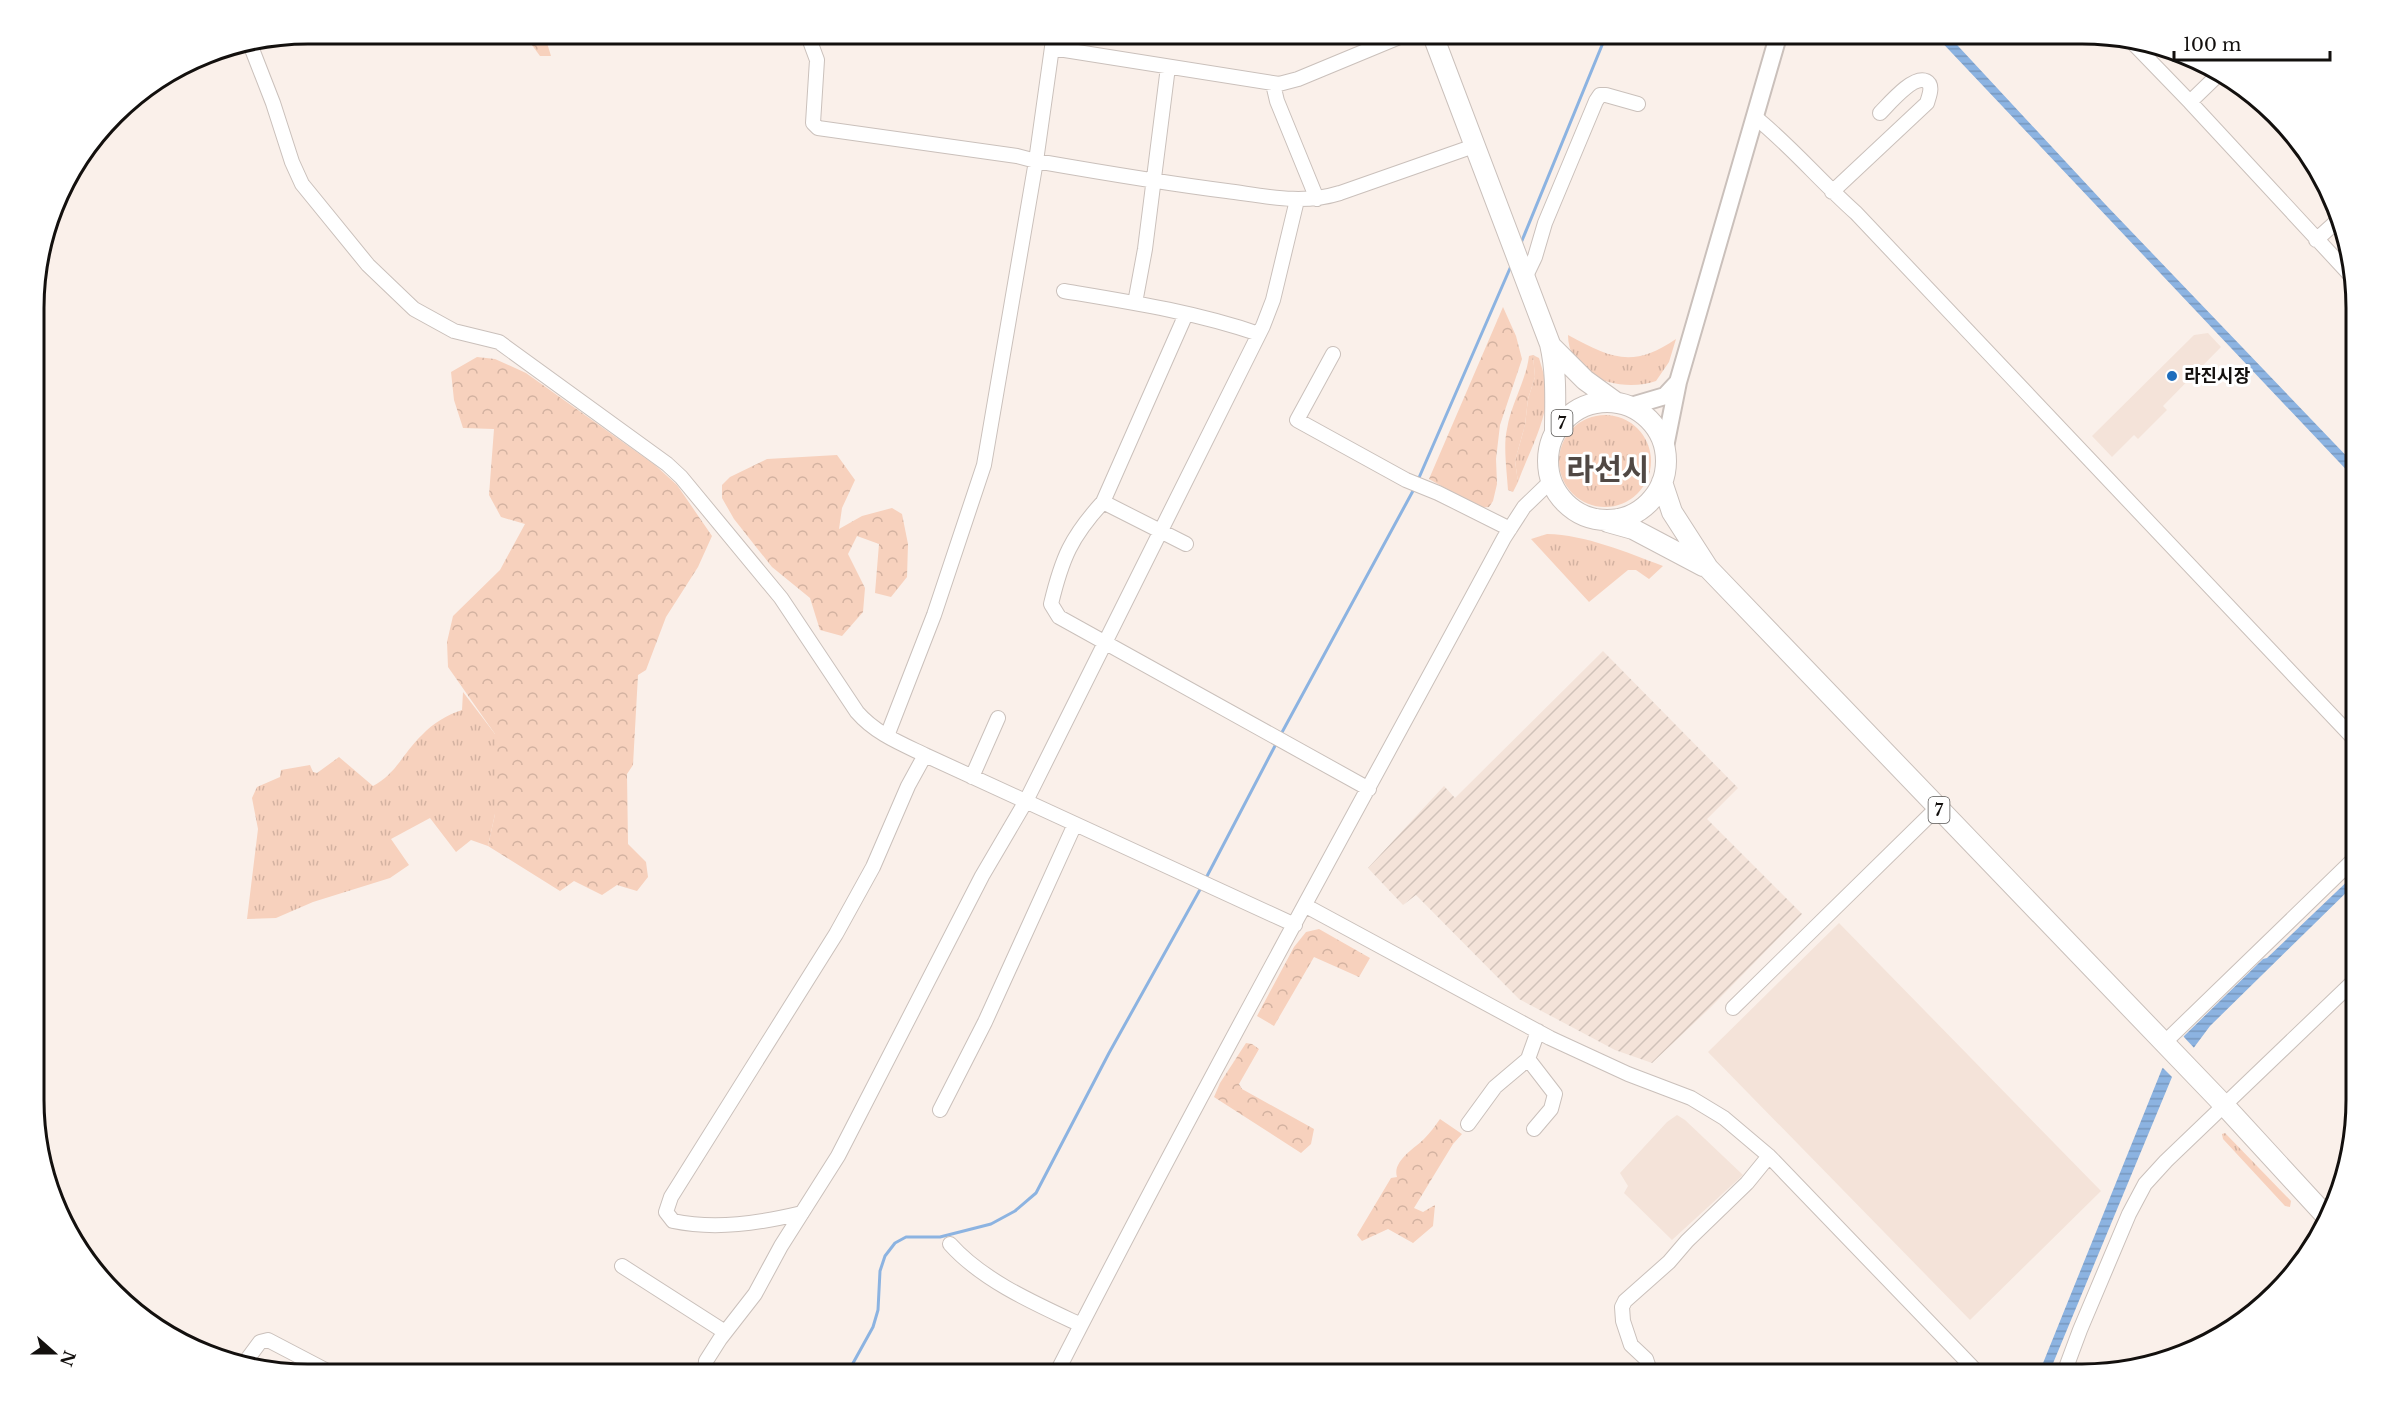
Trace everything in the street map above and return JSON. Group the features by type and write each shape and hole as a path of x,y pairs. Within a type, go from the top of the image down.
{"highway":[{"name":"7","path":"1436,44 1550,344 1555,365 1555,432"},
{"name":"7","path":"1550,344 1585,380 1647,416 1658,430 1665,447 1666,465 1662,482 1653,499 1638,511 1620,519 1601,520"},
{"name":"7","path":"1623,404 1596,402 1580,408 1565,418 1555,432 1549,448 1548,465 1551,481 1559,496 1570,508 1585,516 1633,529 1708,568"},
{"name":"7","path":"1662,482 1672,512 1708,568 2224,1106 2321,1211"}],"main road":[{"path":"1665,447 1678,382 1776,44"},
{"path":"1623,404 1665,396 1678,382"}],"street":[{"path":"811,44 817,60 813,123 818,128 1017,156 1036,162 1297,200 1317,199 1474,146"},
{"path":"887,736 934,615 984,465 1036,162 1053,44"},
{"path":"1052,48 1273,84 1298,79 1382,44"},
{"path":"252,50 302,184 368,266 399,296 433,321 454,331 499,342 648,449 681,477 781,598 857,712 869,724 925,755 1295,925"},
{"path":"2140,50 2343,268"},
{"path":"1135,303 1168,67"},
{"path":"2190,102 2214,79"},
{"path":"1832,192 1927,103 1930,85 1926,81 1917,80 1907,86 1880,113"},
{"path":"1273,84 1277,101 1317,199"},
{"path":"1522,274 1535,257 1545,223 1600,95 1638,104"},
{"path":"1755,117 1780,137 1832,192 1857,213 2346,730"},
{"path":"706,1364 725,1332 755,1294 837,1156 982,876 1026,801 1259,334 1273,300 1297,200"},
{"path":"2316,240 2333,225"},
{"path":"1064,291 1219,321 1259,334"},
{"path":"1186,314 1103,502 1071,541 1056,580 1051,604 1059,616 1279,741 1369,789"},
{"path":"1333,354 1297,420 1407,480 1509,529"},
{"path":"1061,1364 1200,1097 1306,906 1509,529 1524,507 1551,481"},
{"path":"1103,502 1186,544"},
{"path":"972,777 998,718"},
{"path":"802,1214 742,1224 691,1225 673,1221 666,1212 671,1197 836,934 873,867 908,786 925,755"},
{"path":"1733,1008 1937,808"},
{"path":"940,1110 985,1022 1075,824"},
{"path":"2173,1053 2346,868"},
{"path":"1306,906 1538,1031 1628,1074 1691,1098 1724,1118 1769,1156 1961,1364"},
{"path":"2067,1364 2116,1245 2145,1184 2346,989"},
{"path":"1468,1124 1495,1087 1528,1059 1538,1031"},
{"path":"1528,1059 1556,1094 1551,1109 1534,1129"},
{"path":"1648,1364 1646,1359 1632,1345 1623,1321 1622,1307 1625,1301 1669,1262 1687,1241 1747,1183 1769,1156"},
{"path":"950,1244 962,1257 997,1281 1081,1325"},
{"path":"622,1266 725,1332"},
{"path":"249,1357 260,1342 268,1340 314,1364"}],"shaded area":[{"name":"라진시장","path":"2208,333 2221,347 2163,406 2167,410 2138,439 2134,435 2112,457 2092,436 2194,335"},
{"path":"1603,651 1738,788 1707,819 1802,914 1711,1007 1652,1063 1615,1050 1519,999 1416,895 1403,905 1368,868 1444,786 1455,798"},
{"path":"1839,923 2101,1191 1970,1320 1708,1052"},
{"path":"1677,1115 1743,1175 1672,1240 1624,1193 1628,1186 1620,1173 1667,1122"}],"green space":[{"path":"531,44 547,44 551,56 540,56"},
{"path":"1503,307 1516,336 1522,359 1500,425 1496,459 1497,484 1493,501 1489,507 1480,508 1429,479"},
{"path":"1568,335 1597,350 1622,357 1647,354 1676,339 1669,362 1656,381 1628,385 1599,379 1587,372 1570,350"},
{"path":"1533,355 1539,358 1547,397 1541,423 1518,482 1515,461 1535,377"},
{"path":"1533,355 1535,377 1515,461 1518,482 1513,492 1508,490 1506,436 1529,356"},
{"path":"477,357 495,359 526,373 655,465 677,485 712,536 698,567 666,617 646,670 638,675 633,765 627,774 628,844 646,862 648,877 637,891 617,885 602,895 574,881 560,891 488,846 495,814 495,734 448,667 447,642 453,616 500,570 525,524 501,517 489,495 494,429 463,428 454,400 451,372"},
{"path":"1605,415 1622,419 1637,429 1647,444 1651,461 1647,478 1637,493 1622,503 1605,507 1588,503 1573,493 1563,478 1559,461 1563,444 1573,429 1588,419"},
{"path":"837,455 855,480 842,508 839,529 862,516 892,508 902,514 908,544 907,577 891,597 875,593 879,544 857,536 848,554 865,588 863,612 842,636 820,630 810,598 772,567 734,519 722,498 722,485 730,477 767,459"},
{"path":"1547,534 1591,541 1663,566 1649,579 1636,570 1628,570 1589,602 1531,539"},
{"path":"463,692 495,734 495,814 488,846 471,840 456,852 430,818 391,839 409,865 390,878 313,902 276,918 247,919 258,829 252,798 257,787 280,777 281,770 310,765 313,772 317,773 339,757 373,786 394,769 415,742 431,727 462,710"},
{"path":"1319,929 1370,958 1359,977 1314,957 1274,1026 1257,1016 1294,947 1306,932"},
{"path":"1246,1043 1259,1049 1239,1084 1242,1089 1314,1129 1311,1144 1301,1153 1214,1097 1220,1083"},
{"path":"1440,1119 1462,1134 1453,1144 1414,1208 1423,1212 1435,1205 1433,1226 1413,1243 1388,1229 1362,1241 1357,1235 1391,1178 1397,1177 1396,1171 1401,1160 1426,1137"},
{"path":"2225,1133 2291,1201 2290,1207 2285,1206 2223,1139 2222,1134"}],"water":[{"path":"1943,44 1956,44 2105,204 2346,456 2346,469"},
{"path":"2346,883 2346,893 2210,1026 2172,1077 2053,1364 2043,1364 2162,1069 2184,1036 2263,959 2267,958"}],"pier":[{"path":"2183,1036 2196,1050 2174,1079 2161,1066"}],"waterway":[{"path":"1521,243 1602,44"},
{"path":"1418,480 1511,266"},
{"path":"1280,736 1414,489"},
{"path":"1205,880 1277,742"},
{"path":"853,1364 873,1327 878,1310 880,1271 885,1256 895,1243 906,1237 940,1237 991,1224 1015,1211 1036,1193 1109,1053 1202,886"}],"place":[{"name":"라진시장","path":"2172,376"}],"district":[{"name":"라선시","path":"1608,470"}]}
